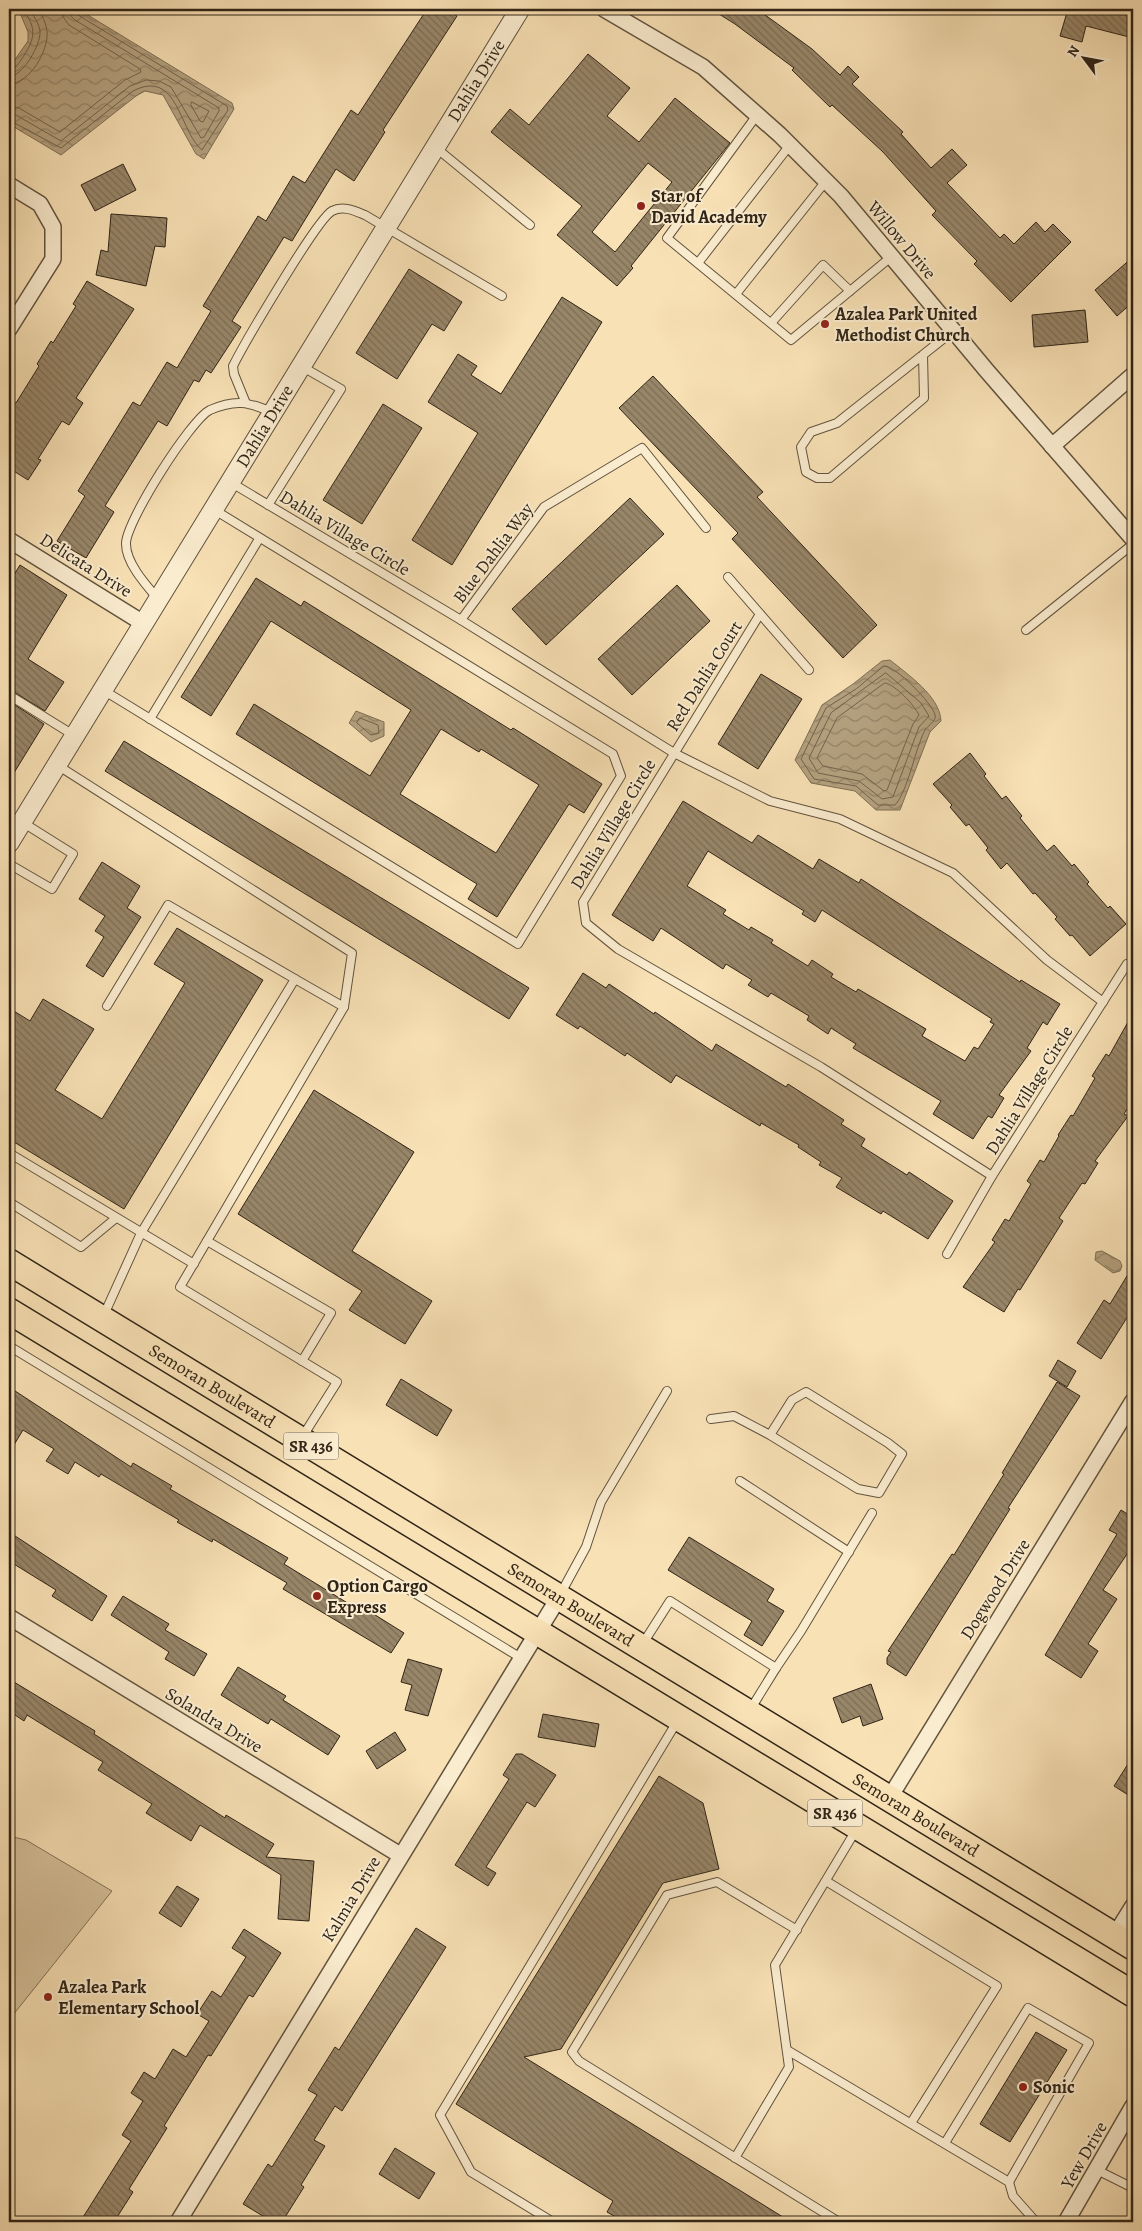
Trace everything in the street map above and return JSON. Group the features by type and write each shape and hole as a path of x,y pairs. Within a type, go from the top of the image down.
{"main road":[{"name":"Semoran Boulevard","path":"9,1262 748,1712 890,1796 1124,1941"},
{"name":"SR 436","path":"9,1311 1133,1994"}],"street":[{"name":"Dahlia Drive","path":"9,843 520,9"},
{"name":"Willow Drive","path":"604,9 703,67 758,115 842,196 953,331 1133,539"},
{"path":"9,185 40,204 53,227 53,259 9,329"},
{"path":"1052,446 1133,375"},
{"name":"Delicata Drive","path":"9,540 143,623"},
{"name":"Dogwood Drive","path":"890,1796 1133,1401"},
{"name":"Kalmia Drive","path":"178,2222 559,1597"},
{"name":"Solandra Drive","path":"9,1617 400,1855"},
{"path":"1124,1941 1133,1906"},
{"name":"Yew Drive","path":"1066,2222 1133,2106"}],"lane":[{"path":"758,115 667,238 791,340 891,257"},
{"path":"698,263 790,146"},
{"path":"435,147 530,225"},
{"path":"736,294 826,181"},
{"path":"245,401 234,374 233,366 322,219 330,211 340,208 352,210 386,226 502,296"},
{"path":"771,323 823,265 850,291"},
{"path":"923,355 924,398 830,478 817,478 806,472 800,448 810,432 837,423 953,331"},
{"path":"268,505 341,389 301,366"},
{"path":"158,599 143,580 128,555 126,544 128,529 195,421 209,410 245,401 272,412"},
{"name":"Blue Dahlia Way","path":"462,620 544,508 642,448 706,528"},
{"name":"Dahlia Village Circle","path":"230,482 462,620 674,753 770,801 840,819 953,873 1047,960 1103,1002 992,1176 821,1068 618,949 586,923 583,902 674,753"},
{"name":"Dahlia Village Circle","path":"103,690 518,944 621,776 613,754 259,539 213,509"},
{"path":"150,719 259,539"},
{"path":"1026,630 1133,544"},
{"path":"728,577 809,670"},
{"name":"Red Dahlia Court","path":"674,753 760,614"},
{"path":"9,695 75,736"},
{"path":"58,765 352,953 344,1007 180,1287 337,1382 301,1440"},
{"path":"9,864 52,889 73,854 22,822"},
{"path":"107,1006 168,904 344,1007"},
{"path":"1103,1002 1127,964"},
{"path":"102,1319 142,1233 294,979"},
{"path":"9,1153 194,1264"},
{"path":"947,1254 992,1176"},
{"path":"9,1202 81,1247 116,1218"},
{"path":"207,1241 331,1313 302,1361"},
{"path":"9,1346 521,1658"},
{"path":"559,1597 586,1547 601,1502 667,1391"},
{"path":"711,1419 734,1416 770,1435 858,1489 879,1493 902,1454 888,1442 806,1392 792,1400 770,1435"},
{"path":"740,1481 849,1552"},
{"path":"748,1712 801,1631 872,1513"},
{"path":"641,1647 670,1601 776,1668"},
{"path":"553,2222 471,2172 440,2115 679,1718"},
{"path":"734,2158 789,2066 775,1965 858,1827"},
{"path":"826,1881 997,1986 911,2123"},
{"path":"797,1930 718,1882 667,1895 572,2052 578,2061 839,2222"},
{"path":"945,2143 1028,2008 1089,2043 1009,2182"},
{"path":"787,2050 1009,2182 1013,2196 1036,2222"},
{"path":"1097,2170 1133,2188"}],"shaded area":[{"path":"9,1836 26,1840 112,1891 9,2020"}],"water":[{"path":"13,9 78,9 232,103 234,109 204,159 196,154 163,95 145,91 61,155 9,124 9,68 28,41 28,32 20,13"},
{"path":"890,660 929,694 939,712 941,721 930,732 900,810 876,810 855,791 811,783 795,760 822,705 882,661"},
{"path":"356,711 384,722 384,736 371,742 349,723"},
{"path":"1102,1251 1120,1261 1122,1266 1120,1271 1113,1273 1095,1260 1096,1252"}],"building":[{"path":"427,9 445,9 457,16 383,130 385,132 354,181 336,169 292,241 284,237 232,321 241,327 211,373 206,370 199,382 194,380 167,426 158,421 105,506 114,512 86,558 57,541 85,496 78,491 133,402 140,406 167,362 177,368 211,311 203,306 258,216 266,221 293,176 305,183 351,110 358,115"},
{"path":"711,9 757,9 812,49 840,75 848,66 859,77 852,84 903,132 901,134 931,168 952,149 967,165 947,183 1000,238 1004,234 1014,244 1036,222 1045,232 1053,224 1071,242 1011,302 974,264 977,261 932,215 936,211 883,152 832,105 830,107 792,70 794,68 735,24"},
{"path":"1068,9 1133,9 1133,38 1086,26 1082,42 1060,36"},
{"path":"588,54 630,88 607,116 639,142 675,98 730,143 617,286 557,235 582,206 491,132 510,109 529,125","holes":["648,163 672,182 615,252 592,232"]},
{"path":"123,164 136,190 95,211 81,185"},
{"path":"111,214 167,218 165,247 155,246 146,286 96,275 101,250 108,252"},
{"path":"1133,257 1133,302 1117,316 1095,290"},
{"path":"409,269 462,302 444,331 432,324 397,379 356,353"},
{"path":"87,281 134,309 76,398 83,403 69,425 62,421 38,459 41,460 28,480 9,468 9,410 14,402 16,403 39,366 37,364 51,341 53,343 76,306 73,304"},
{"path":"562,297 602,322 452,565 412,540 478,433 428,402 458,354 477,366 471,375 501,394"},
{"path":"1085,310 1088,342 1034,347 1032,315"},
{"path":"653,376 763,492 757,497 877,625 843,658 732,539 738,533 619,408"},
{"path":"383,404 422,428 362,524 323,500"},
{"path":"630,498 664,534 546,645 512,609"},
{"path":"20,565 67,595 28,659 64,682 45,711 9,689 9,583"},
{"path":"256,578 301,606 304,601 511,730 513,728 602,784 584,813 569,804 497,917 468,899 477,884 236,734 254,704 370,776 411,710 271,621 211,716 181,697","holes":["441,729 479,752 481,749 539,785 496,853 400,794"]},
{"path":"677,585 710,621 632,695 598,659"},
{"path":"761,674 802,699 758,769 718,744"},
{"path":"9,701 44,724 9,781"},
{"path":"124,741 529,988 509,1019 105,771"},
{"path":"970,753 986,774 984,776 1002,799 1006,796 1022,816 1020,818 1047,851 1054,845 1072,866 1074,864 1089,882 1087,884 1108,908 1110,906 1126,924 1090,956 1072,935 1070,936 1055,919 1057,917 1035,893 1033,894 1007,863 1001,869 986,850 988,848 969,824 966,826 950,807 952,805 933,784"},
{"path":"683,801 752,843 758,835 813,869 819,859 859,883 861,879 1020,982 1021,980 1060,1004 1047,1025 1043,1022 1027,1048 1031,1051 999,1095 1004,1098 992,1118 988,1116 973,1139 933,1114 941,1101 853,1048 856,1044 831,1028 828,1034 807,1020 809,1016 771,993 768,997 748,985 752,980 726,964 723,969 661,928 653,941 612,915","holes":["708,851 804,911 802,914 815,922 822,910 992,1019 990,1022 994,1024 978,1049 974,1047 965,1061 922,1036 926,1029 858,989 856,992 831,977 833,974 812,960 808,966 771,943 773,940 751,927 749,930 723,914 726,910 687,886"]},
{"path":"102,862 140,886 127,908 141,917 103,977 86,966 104,937 95,931 105,916 79,899"},
{"path":"177,928 263,980 124,1209 9,1139 9,1008 30,1021 43,999 94,1029 55,1090 102,1119 185,983 154,964"},
{"path":"583,973 606,988 609,984 654,1014 655,1012 712,1051 716,1044 786,1087 788,1084 844,1120 841,1124 865,1139 861,1146 907,1175 909,1172 953,1201 928,1239 883,1211 881,1214 836,1187 842,1178 819,1165 821,1162 798,1147 799,1145 761,1123 760,1126 676,1075 671,1083 627,1053 625,1056 580,1026 578,1029 556,1015"},
{"path":"1133,1013 1133,1100 1124,1114 1128,1116 1095,1161 1098,1163 1085,1184 1082,1183 1059,1218 1063,1221 1004,1312 963,1287 995,1242 992,1240 1005,1219 1009,1221 1031,1184 1027,1181 1040,1160 1044,1162 1058,1135 1071,1115 1073,1116 1095,1078 1092,1076 1106,1054 1109,1056"},
{"path":"314,1090 414,1152 352,1251 432,1301 405,1344 349,1310 362,1291 238,1214"},
{"path":"1133,1266 1133,1308 1101,1359 1077,1343 1104,1300 1110,1304"},
{"path":"1058,1360 1076,1371 1067,1387 1049,1376"},
{"path":"401,1379 452,1410 437,1436 386,1405"},
{"path":"1057,1382 1080,1396 1008,1508 1010,1509 906,1676 887,1664 887,1658 891,1652 888,1651 952,1554 954,1555 1004,1474 1002,1473"},
{"path":"9,1387 131,1467 133,1463 172,1486 170,1489 288,1558 284,1564 354,1607 356,1603 404,1633 391,1653 283,1589 287,1583 213,1539 212,1542 177,1522 179,1520 101,1474 99,1477 75,1462 68,1474 46,1461 54,1449 23,1430 9,1453"},
{"path":"1133,1508 1133,1545 1103,1590 1117,1599 1088,1644 1098,1651 1081,1678 1045,1655 1117,1534 1109,1530 1121,1510 1129,1515"},
{"path":"9,1532 107,1596 92,1621 52,1596 56,1590 9,1561"},
{"path":"689,1537 774,1589 767,1601 784,1611 762,1646 744,1635 752,1621 668,1570"},
{"path":"123,1596 169,1624 165,1630 207,1654 194,1676 165,1659 169,1652 111,1615"},
{"path":"408,1659 442,1669 428,1716 405,1710 412,1685 401,1682"},
{"path":"238,1667 286,1696 283,1700 340,1736 328,1755 271,1719 268,1724 221,1695"},
{"path":"9,1679 95,1731 94,1734 225,1818 226,1815 274,1844 266,1857 314,1861 309,1921 278,1919 281,1875 200,1825 191,1841 146,1813 152,1804 98,1770 103,1762 27,1715 24,1721 9,1711"},
{"path":"871,1684 883,1719 863,1726 860,1716 842,1723 833,1698"},
{"path":"543,1714 599,1724 595,1747 538,1737"},
{"path":"395,1732 406,1750 377,1769 366,1751"},
{"path":"516,1754 522,1754 556,1775 535,1807 527,1802 486,1867 496,1873 488,1886 455,1865 509,1779 503,1775"},
{"path":"1133,1756 1133,1798 1114,1786"},
{"path":"659,1776 703,1803 719,1869 663,1883 561,2049 524,2057 791,2222 612,2222 616,2217 607,2212 613,2201 456,2104"},
{"path":"177,1886 199,1899 181,1927 159,1913"},
{"path":"416,1928 446,1947 342,2111 335,2106 314,2140 325,2146 301,2185 304,2187 282,2222 273,2222 243,2204 268,2164 272,2167 317,2095 308,2090 335,2047 339,2050"},
{"path":"244,1929 281,1953 253,1997 249,1995 211,2056 208,2055 164,2126 167,2128 129,2189 133,2192 114,2222 80,2222 131,2141 122,2135 143,2101 131,2093 144,2072 155,2079 173,2049 186,2057 209,2021 197,2014 212,1991 221,1997 246,1957 232,1948"},
{"name":"Sonic","path":"1036,2032 1067,2050 1010,2142 980,2124"},
{"path":"395,2148 435,2173 419,2199 379,2174"}],"place":[{"name":"Star of David Academy","path":"641,206"},
{"name":"Azalea Park United Methodist Church","path":"825,324"},
{"name":"Option Cargo Express","path":"317,1596"},
{"name":"Azalea Park Elementary School","path":"48,1997"},
{"name":"Sonic","path":"1023,2087"}]}
